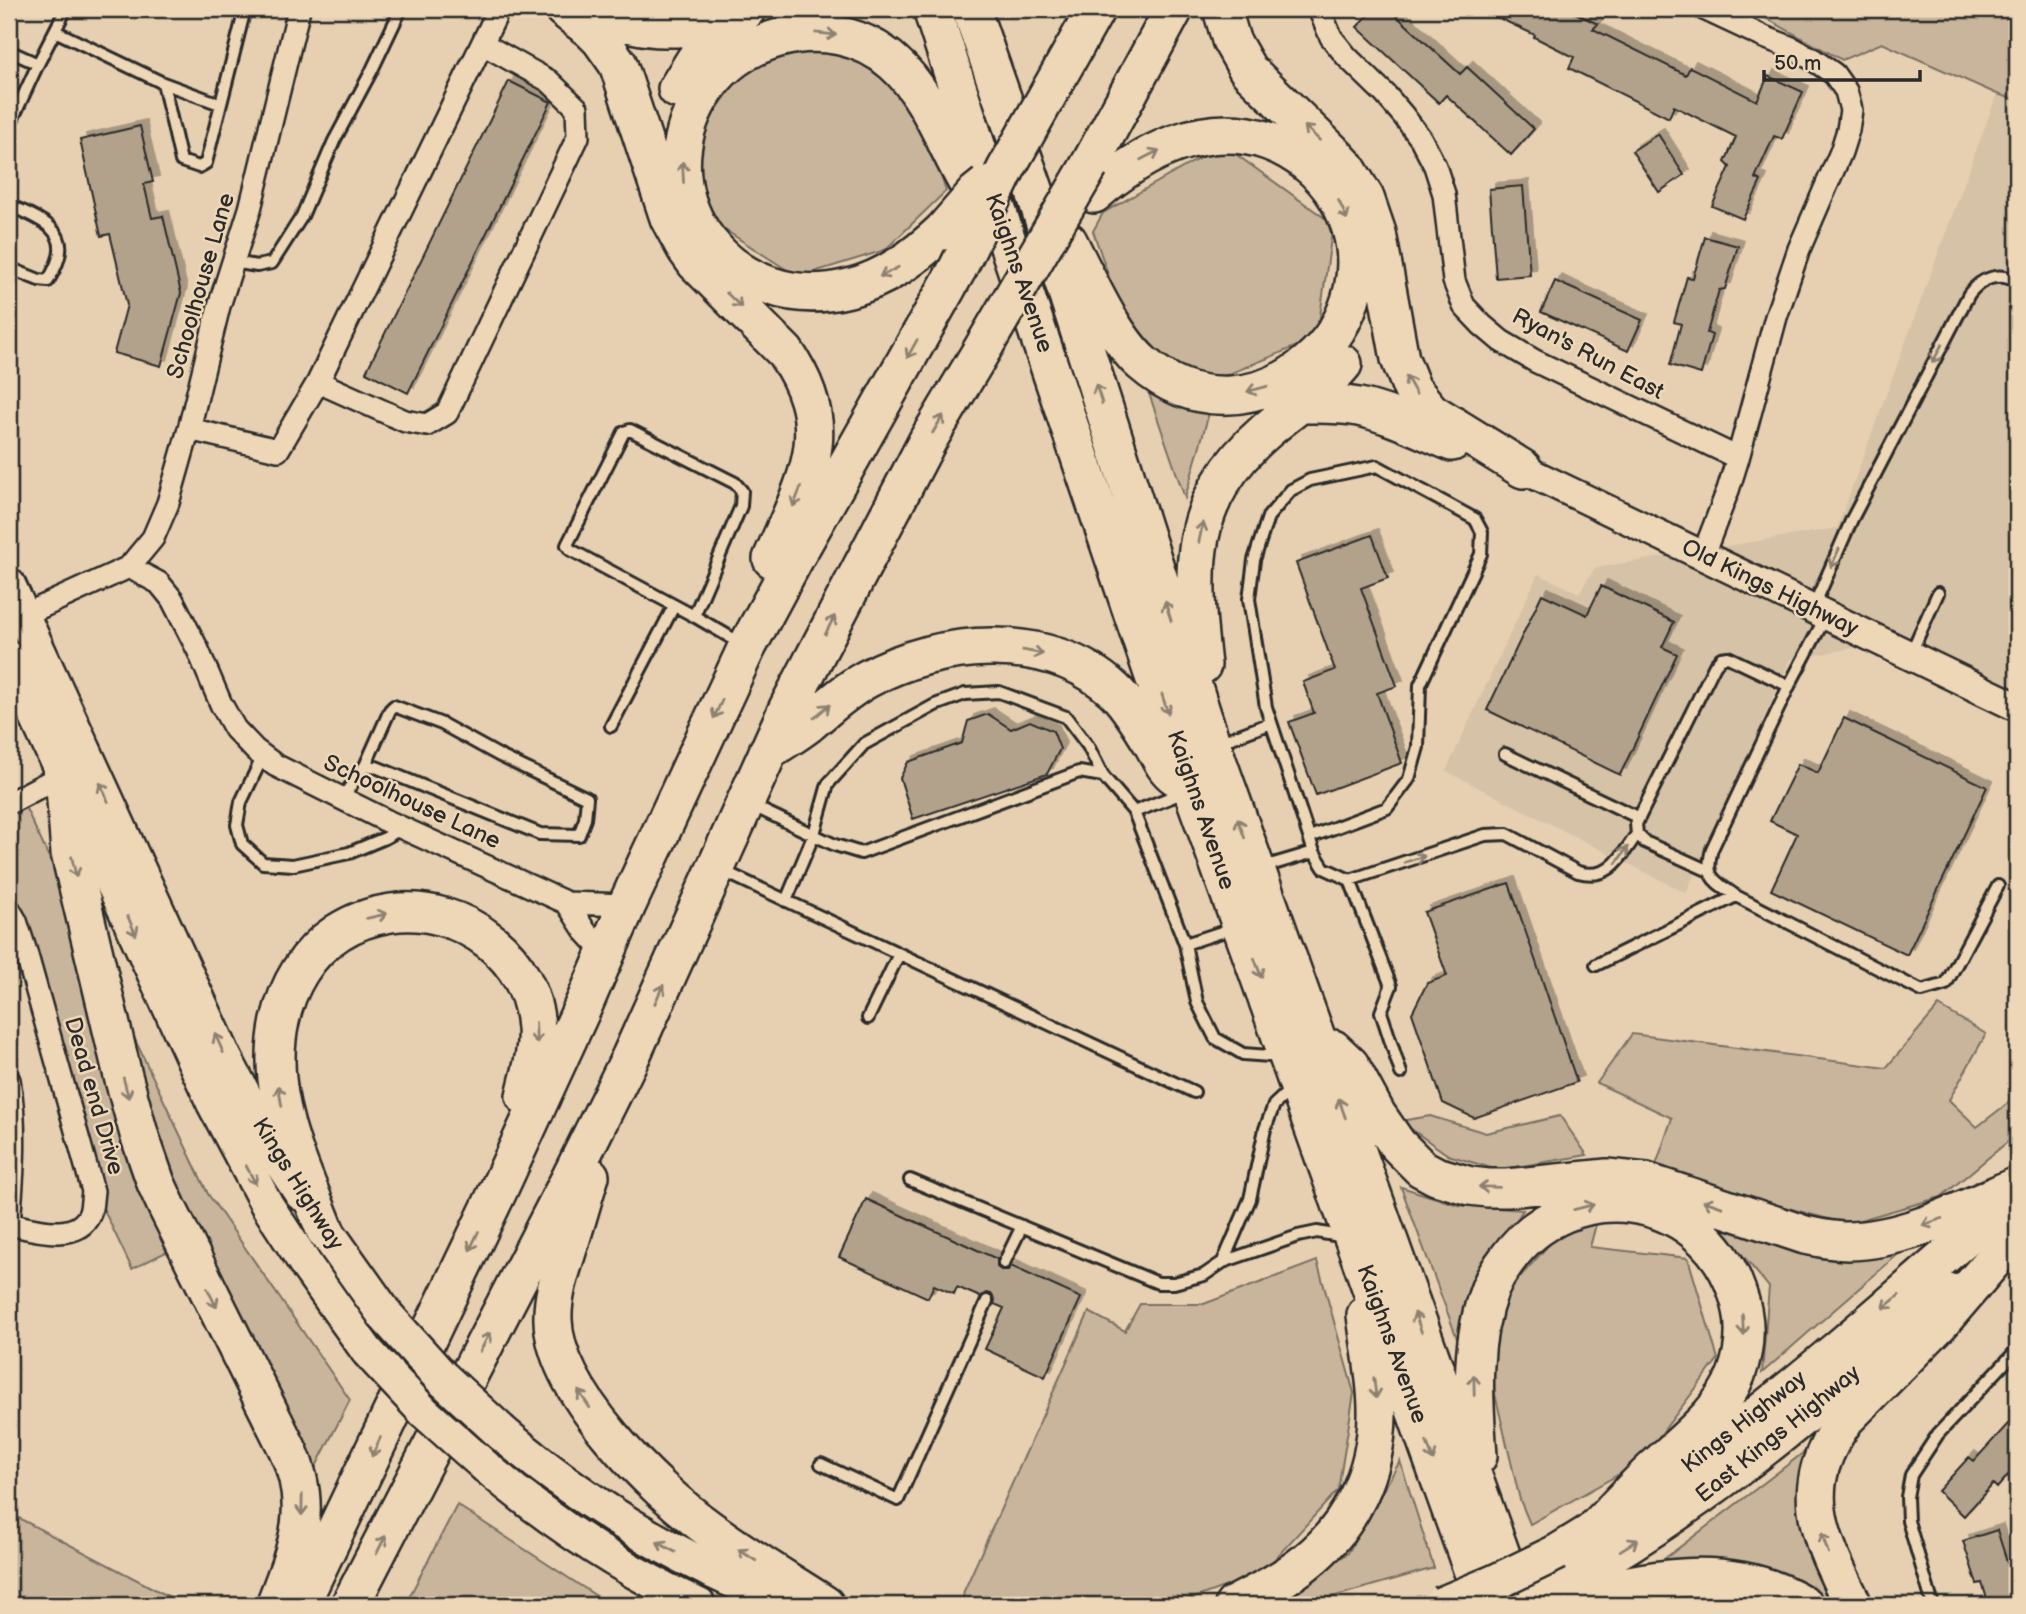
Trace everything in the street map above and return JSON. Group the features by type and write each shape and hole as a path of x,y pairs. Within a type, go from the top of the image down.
{"highway":[{"path":"564,9 601,40 618,64 668,218 686,249 696,263 785,352 803,382 813,414 814,447 811,462 757,594 747,647"},
{"path":"579,9 643,26 662,28 699,26 743,12"},
{"name":"Kaighns Avenue","path":"932,9 1025,247 1192,789 1485,1605"},
{"name":"Kaighns Avenue","path":"971,9 1035,192 1212,746 1519,1605"},
{"path":"300,1605 498,1191 585,1002 626,905 747,647 958,268 1006,169 1096,9"},
{"path":"350,1605 570,1180 631,1056 767,752 928,440 986,342 1025,247 1091,180 1174,9"},
{"path":"1222,9 1231,40 1248,70 1332,152 1356,183 1372,215 1400,359 1412,389 1431,412 1523,469"},
{"path":"657,184 662,135 673,96 695,60 743,12"},
{"path":"1006,169 976,193 943,231 901,266 848,289 795,292 759,283 729,264 716,251 694,219 684,187 682,152 690,116 706,87 717,73 738,56 761,43 794,34 824,33 854,40 881,53 906,76 926,105 965,181 1025,247"},
{"path":"1035,192 1069,242 1128,348 1156,374 1173,383 1190,389 1224,394 1267,387 1292,376 1306,366 1319,354 1339,327 1347,310 1355,275 1353,237 1341,204 1331,188 1320,174 1292,152 1258,138 1220,134 1185,140 1140,160 1112,178 1091,180"},
{"path":"1212,746 1195,599 1195,574 1207,509 1216,490 1239,457 1338,370 1352,354 1363,334 1375,296 1381,252"},
{"path":"1298,404 1345,405 1374,411 1523,469"},
{"path":"767,752 846,692 883,671 945,651 974,648 1015,649 1062,659 1101,679 1116,691 1134,715 1166,770 1192,789"},
{"path":"64,774 70,853 139,1134 167,1207 287,1448 298,1476 302,1492 298,1540 275,1605"},
{"path":"325,1230 284,1121 276,1077 278,1028 290,988 310,956 330,937 353,923 384,914 419,912 469,927 500,950 513,964 530,994 536,1045 498,1191"},
{"path":"1315,1031 1350,1065 1386,1129 1409,1156 1437,1176 1470,1186 1507,1188 1607,1178 1636,1181 1666,1188 1805,1235 1849,1241 1917,1227 2017,1186"},
{"path":"631,1056 558,1280 553,1320 559,1354 590,1409 634,1462 659,1486 707,1528 825,1605"},
{"path":"1482,1502 1474,1356 1491,1285 1513,1251 1526,1237 1558,1215 1592,1204 1629,1203 1647,1207 1663,1212 1692,1229 1717,1252 1740,1298 1743,1347 1735,1377 1711,1413 1594,1530"},
{"path":"1853,1605 1821,1535 1816,1493 1824,1452 1846,1418 1941,1322 2014,1237"},
{"path":"1234,1605 1285,1577 1329,1541 1346,1520 1367,1477 1373,1455 1377,1415 1356,1243"},
{"path":"1562,1584 1702,1576 1748,1581 1804,1605"}],"main road":[{"name":"Kings Highway","path":"9,585 225,1057 278,1159 386,1316 441,1377 502,1433 568,1486 636,1530 713,1571 795,1605"},
{"name":"Kings Highway","path":"9,658 230,1136 267,1205 301,1258 368,1351 424,1412 532,1505 594,1548 699,1605"},
{"name":"Kings Highway","path":"1441,1605 1494,1583 1562,1584 1594,1530 1729,1437 2017,1194"},
{"name":"East Kings Highway","path":"1519,1605 1601,1563 1665,1522 1732,1473 1851,1377 2014,1237"}],"street":[{"name":"Schoolhouse Lane","path":"24,615 129,567 153,538 168,503 219,306 250,209 299,9"},
{"path":"188,429 278,450 318,382 499,9"},
{"name":"Ryan's Run East","path":"1320,9 1331,37 1404,115 1435,166 1444,194 1454,281 1464,306 1482,326 1535,361 1738,458"},
{"path":"1703,555 1738,458 1788,278 1840,152 1848,130 1851,110 1846,91 1834,74 1814,60 1704,9"},
{"path":"318,382 404,421 427,425 447,413 578,137 577,108 549,81 483,44"},
{"name":"Old Kings Highway","path":"1523,469 2017,707"},
{"name":"Schoolhouse Lane","path":"129,567 159,583 172,598 235,729 263,756 286,771 403,828 566,903 626,905"},
{"path":"9,803 64,774"},
{"path":"566,903 585,931 605,953"},
{"name":"Dead end Drive","path":"9,909 26,952 93,1191 89,1215 75,1230 54,1233 9,1224"},
{"path":"9,1080 14,1168 9,1224"}],"lane":[{"path":"9,127 66,9"},
{"path":"163,83 181,161 199,167 206,163 245,9"},
{"path":"233,262 257,266 272,263 302,216 334,141 401,9"},
{"path":"55,31 163,83 220,104"},
{"path":"9,51 38,64"},
{"path":"9,205 51,226 58,238 60,258 48,281 39,281 9,268"},
{"path":"1998,886 1946,984 1922,990 1737,897 1712,879 1709,862 1712,849 1789,686 1852,519 1969,294 1983,281 1998,276 2017,282"},
{"path":"694,616 741,506 742,491 735,483 630,430 624,432 567,545 571,550 747,647"},
{"path":"1310,837 1387,808 1409,779 1418,747 1420,685 1481,554 1482,532 1475,520 1377,466 1310,481 1292,490 1268,517 1254,560 1249,599 1266,707 1314,852 1324,868 1350,880 1485,835 1507,834 1586,874 1614,867 1637,834"},
{"path":"1910,655 1938,593"},
{"path":"611,726 674,606"},
{"path":"1709,871 1645,842 1637,834 1636,824 1715,664 1721,658 1728,657 1789,686"},
{"path":"786,901 814,834 828,784 864,744 935,705 965,694 999,692 1066,717 1088,746 1103,776 1135,811 1185,944 1197,1002 1214,1038 1243,1054 1294,1070 1274,1105 1265,1129 1250,1199 1223,1262"},
{"path":"342,798 365,766 394,706 442,724 500,756 587,798 585,819 579,835 540,834 376,767 365,766"},
{"path":"1212,746 1271,723"},
{"path":"1505,754 1639,818"},
{"path":"263,756 241,802 237,825 242,844 263,863 293,865 349,853 403,828"},
{"path":"745,802 835,845 861,853 1079,772 1103,776"},
{"path":"1135,811 1192,789"},
{"path":"1256,870 1314,852"},
{"path":"716,867 1194,1092"},
{"path":"1350,880 1391,986 1381,1012 1401,1073"},
{"path":"1596,965 1737,897"},
{"path":"1185,944 1242,925"},
{"path":"868,1018 899,954"},
{"path":"910,1180 1158,1283 1174,1283 1204,1275 1223,1262 1317,1232 1356,1243"},
{"path":"1004,1263 1022,1226"},
{"path":"821,1464 898,1500 988,1301"},
{"path":"1933,1605 1908,1521 1907,1497 1911,1475 1938,1434 2017,1350"}],"shaded area":[{"path":"1749,9 2017,9 2017,100 1997,94 1882,43 1842,60"},
{"path":"839,45 911,99 920,115 946,191 885,250 798,277 708,219 695,140 756,54"},
{"path":"1997,94 2017,100 2017,701 1889,641 1790,660 1686,893 1446,771 1538,574 1579,593 1595,568 1837,528"},
{"path":"1223,145 1333,224 1317,338 1219,378 1185,498 1093,231 1103,213"},
{"path":"21,798 208,1194 350,1400 309,1480 186,1242 132,1269 91,1183 9,944 9,804"},
{"path":"1939,1006 1986,1034 1949,1100 1977,1127 2017,1096 2017,1134 1941,1197 1846,1224 1654,1171 1672,1118 1597,1083 1632,1034 1886,1068"},
{"path":"1430,1116 1486,1133 1560,1116 1587,1155 1498,1170 1448,1155 1400,1121"},
{"path":"1401,1187 1458,1205 1523,1210 1467,1298 1458,1341"},
{"path":"1703,1208 1904,1249 1762,1373 1769,1287"},
{"path":"1598,1217 1590,1247 1688,1258 1718,1359 1639,1463 1530,1524 1520,1500 1490,1373 1502,1297 1554,1239"},
{"path":"1317,1261 1354,1393 1338,1490 1262,1573 1175,1605 962,1605 964,1591 1089,1312 1125,1331 1140,1304 1204,1304"},
{"path":"1803,1453 1811,1535 1826,1600 1745,1564 1655,1566"},
{"path":"1400,1461 1434,1568 1304,1605 1269,1605 1348,1553"},
{"path":"457,1505 610,1605 405,1605"},
{"path":"9,1513 185,1605 9,1605"},
{"path":"1709,1598 1739,1605 1680,1605"}],"building":[{"path":"1374,9 1389,9 1460,74 1467,67 1534,129 1511,155 1446,95 1439,103 1357,27"},
{"path":"1480,9 1567,9 1598,24 1593,29 1686,75 1690,67 1757,101 1768,76 1803,92 1782,139 1774,136 1755,178 1761,181 1743,219 1712,206 1730,167 1725,162 1736,137 1674,106 1669,118 1569,68 1574,57"},
{"path":"509,81 551,102 408,393 366,372"},
{"path":"140,126 153,182 144,184 152,218 163,216 181,293 161,366 114,353 127,305 110,234 101,236 80,140"},
{"path":"1658,134 1684,175 1659,192 1632,151"},
{"path":"1523,186 1530,275 1496,278 1489,189"},
{"path":"1705,237 1738,246 1725,289 1719,290 1707,333 1712,335 1701,374 1670,365 1681,324 1674,322 1687,277 1693,278"},
{"path":"1555,281 1642,320 1628,351 1541,312"},
{"path":"1372,535 1388,578 1361,588 1397,686 1377,693 1402,763 1316,795 1289,722 1314,713 1303,682 1335,670 1296,563"},
{"path":"1601,586 1674,622 1662,647 1677,654 1620,775 1487,710 1542,594 1587,615"},
{"path":"988,714 1011,729 1030,721 1053,731 1060,749 1047,774 913,819 900,778 908,762 962,743 968,721"},
{"path":"1844,718 1987,787 1907,955 1771,890 1797,834 1770,821 1798,764 1818,773"},
{"path":"1509,883 1577,1082 1474,1118 1443,1103 1412,1013 1427,983 1447,976 1424,912"},
{"path":"866,1199 997,1259 997,1267 1001,1270 1008,1270 1011,1266 1081,1298 1045,1377 985,1349 1004,1308 994,1304 995,1300 991,1294 986,1293 980,1297 957,1287 954,1294 934,1285 928,1298 839,1257"},
{"path":"2017,1414 2017,1465 1997,1488 1993,1484 1964,1516 1938,1491 1969,1457 1974,1461"},
{"path":"1997,1530 2011,1574 2017,1572 2017,1605 1989,1605 1982,1583 1977,1584 1963,1541"}]}
